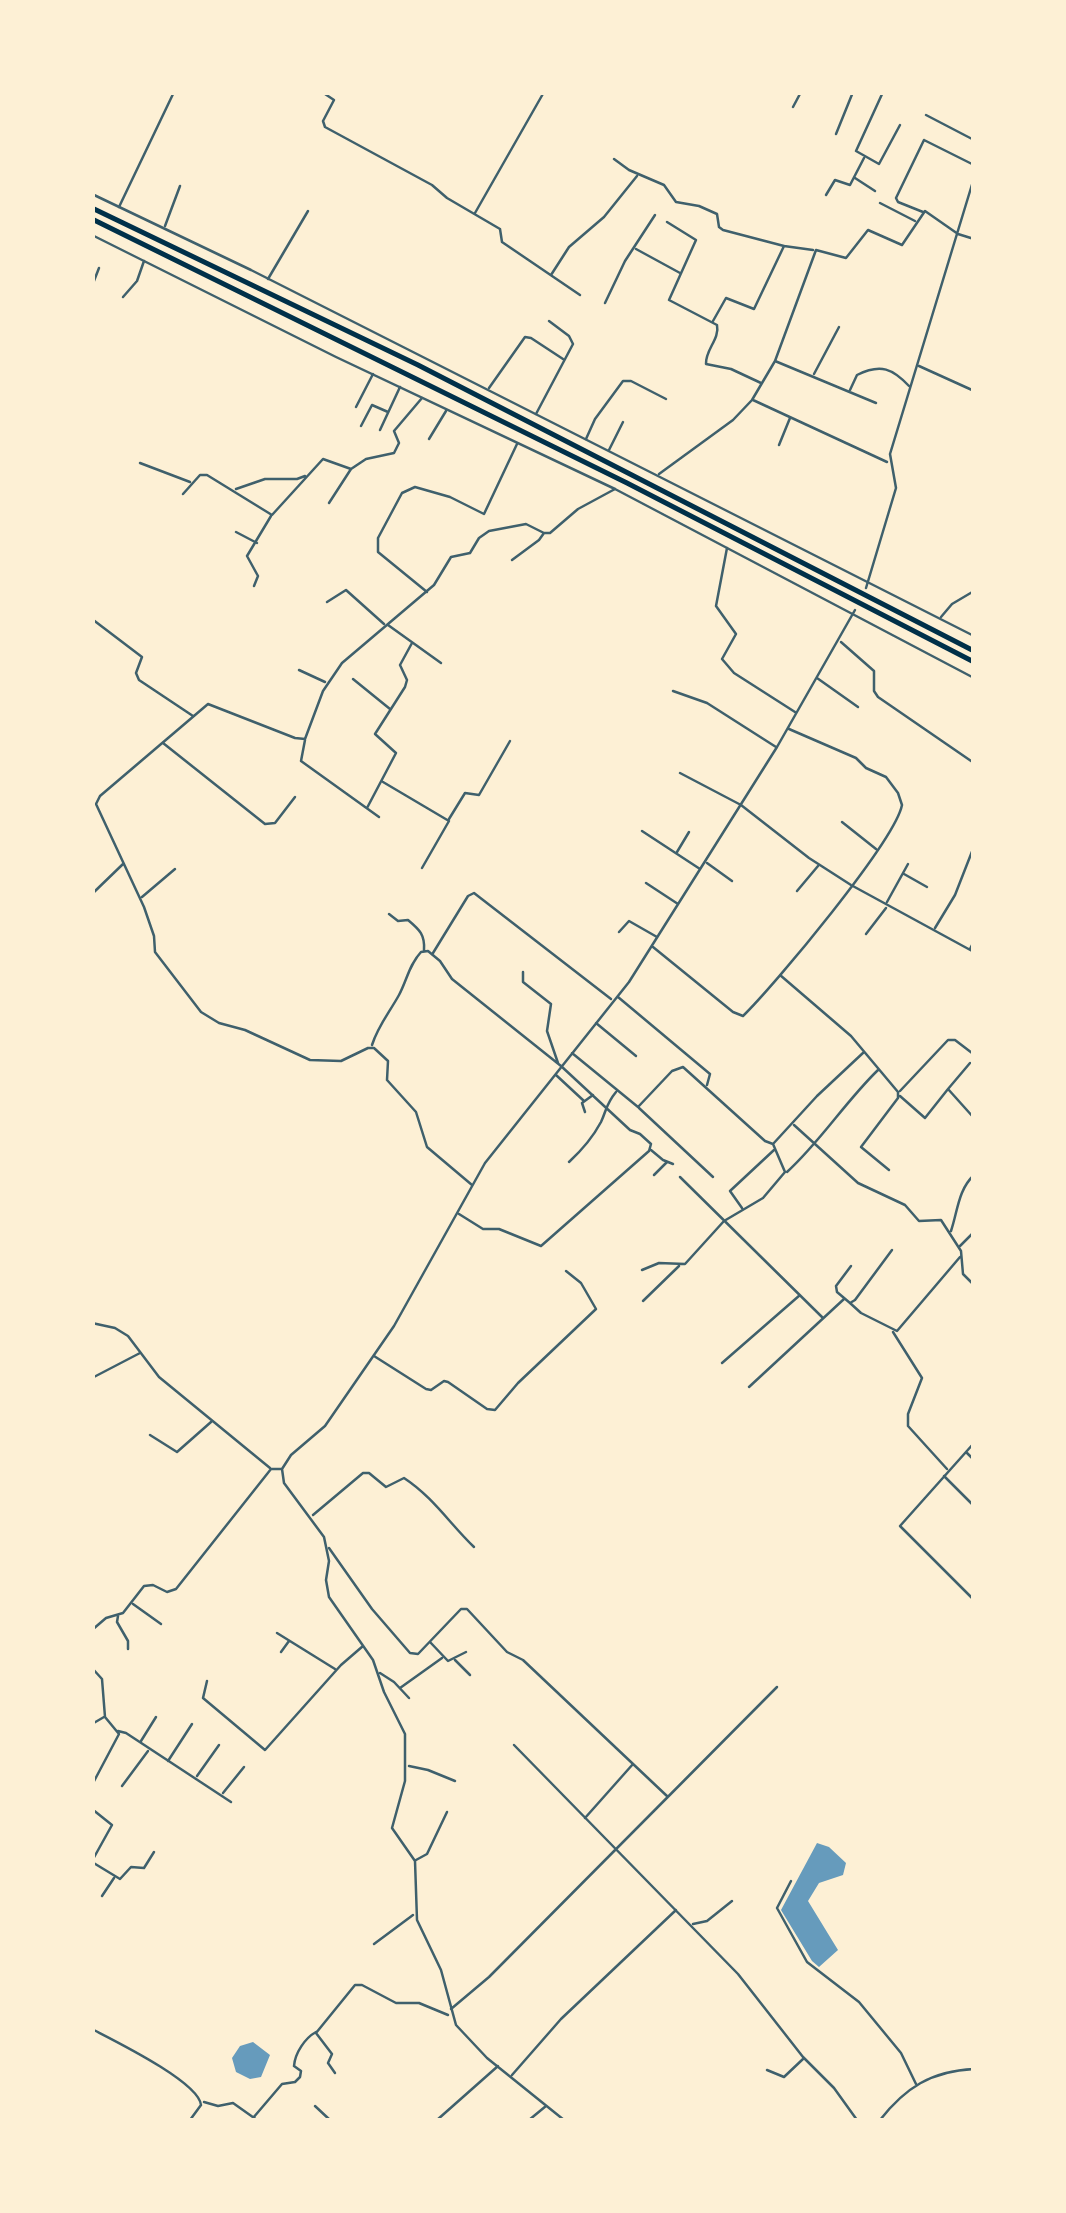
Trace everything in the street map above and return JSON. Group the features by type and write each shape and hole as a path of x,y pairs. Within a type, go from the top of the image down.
{"highway":[{"path":"92,208 418,364 974,651"},
{"path":"92,219 628,483 974,662"}],"street":[{"path":"119,207 174,92"},
{"path":"322,92 334,100 324,127 432,185 501,230 502,242 580,295"},
{"path":"475,214 544,92"},
{"path":"793,107 800,92"},
{"path":"836,134 853,92"},
{"path":"883,92 856,148 880,163 900,125"},
{"path":"926,116 974,140"},
{"path":"974,165 926,140 896,198 958,234 974,239"},
{"path":"826,196 835,180 847,186 865,157"},
{"path":"614,159 664,185 676,202 718,214 723,230 846,258 868,230 902,245 923,212"},
{"path":"550,276 569,247 604,217 638,174"},
{"path":"854,178 876,191"},
{"path":"866,588 896,488 889,464 974,178"},
{"path":"164,228 180,186"},
{"path":"92,194 586,438 974,636"},
{"path":"880,202 916,222"},
{"path":"268,279 308,212"},
{"path":"605,303 623,264 655,215"},
{"path":"666,222 696,240 669,300 713,322 718,332 705,357 706,364 731,369 762,384"},
{"path":"92,235 615,489 974,678"},
{"path":"713,322 724,299 754,309 784,246"},
{"path":"634,248 680,273"},
{"path":"658,475 725,427 752,400 775,360 816,250"},
{"path":"123,297 136,281 144,260"},
{"path":"92,286 99,268"},
{"path":"536,414 572,340 549,321"},
{"path":"813,376 838,327"},
{"path":"488,390 525,337 564,360"},
{"path":"775,360 876,403"},
{"path":"918,365 972,390"},
{"path":"849,391 858,375 873,369 899,374 911,387"},
{"path":"356,407 372,374"},
{"path":"586,438 595,418 623,381 666,399"},
{"path":"380,430 400,387"},
{"path":"329,503 351,469 366,459 394,453 399,444 394,431 422,398"},
{"path":"752,400 889,464"},
{"path":"361,426 372,405 388,412"},
{"path":"429,440 447,409"},
{"path":"779,444 791,417"},
{"path":"609,450 622,422"},
{"path":"427,592 378,552 378,538 402,493 415,487 450,497 484,514 517,443"},
{"path":"254,586 258,576 247,556 272,514 323,459 351,469"},
{"path":"140,463 192,483"},
{"path":"234,490 268,478 300,479 310,472"},
{"path":"182,494 204,474 272,514"},
{"path":"379,817 301,761 305,738 327,683 354,650 427,592 452,557 470,553 483,534 520,524 550,533 578,509 615,489"},
{"path":"236,532 257,543"},
{"path":"512,560 544,533"},
{"path":"727,548 716,606 736,634 722,659 734,673 796,713"},
{"path":"327,602 346,590 386,625 441,663"},
{"path":"940,618 952,604 974,591"},
{"path":"668,1797 521,1658 507,1652 465,1608 418,1654 410,1652 372,1609 328,1547 312,1516 284,1483 282,1469 291,1456 326,1426 354,1387 394,1326 484,1162 596,1023 658,938 778,748 854,613"},
{"path":"92,619 142,657 136,673 139,680 193,716"},
{"path":"840,641 874,670 874,691 878,697 974,763"},
{"path":"367,808 396,752 375,734 406,683 400,665 412,644"},
{"path":"299,670 327,683"},
{"path":"816,678 858,707"},
{"path":"353,679 390,709"},
{"path":"673,691 707,702 778,748"},
{"path":"305,738 296,738 214,704 203,706 94,801 140,899 154,936 155,952 197,1007 213,1020 319,1062 348,1058 371,1047 380,1024 401,992 412,962 424,950 420,930 408,920 398,921 389,914"},
{"path":"652,946 738,1015 746,1014 894,826 902,809 892,783 856,758 788,728"},
{"path":"422,868 465,794 479,795 510,741"},
{"path":"162,742 200,776 266,824 275,823 295,797"},
{"path":"968,759 974,749"},
{"path":"680,772 741,806 851,885 972,951 974,941"},
{"path":"382,781 449,820"},
{"path":"842,822 877,849"},
{"path":"642,831 701,870"},
{"path":"676,854 689,832"},
{"path":"933,930 954,895 973,849"},
{"path":"706,862 732,882"},
{"path":"92,894 124,864"},
{"path":"866,934 908,864"},
{"path":"796,891 819,865"},
{"path":"140,899 175,869"},
{"path":"903,874 927,887"},
{"path":"646,883 679,905"},
{"path":"432,954 468,896 474,893 710,1074 706,1086"},
{"path":"619,932 629,920 658,938"},
{"path":"424,950 452,979 560,1064 630,1130 651,1144 541,1246 499,1229 484,1229 458,1213"},
{"path":"523,972 523,982 552,1004 546,1031 560,1064"},
{"path":"778,974 837,1022 899,1094 926,1118 970,1063"},
{"path":"596,1023 636,1056"},
{"path":"889,1170 861,1147 899,1094 948,1040 955,1040 972,1053"},
{"path":"371,1047 386,1058 388,1080 416,1112 423,1143 473,1186"},
{"path":"572,1052 713,1177"},
{"path":"743,1209 730,1191 817,1096 864,1052"},
{"path":"638,1107 678,1066 688,1069 774,1147 784,1175"},
{"path":"643,1301 688,1261 724,1221 763,1198 879,1069"},
{"path":"555,1074 584,1101"},
{"path":"948,1090 974,1118"},
{"path":"569,1162 585,1146 617,1091"},
{"path":"585,1112 584,1101 592,1095"},
{"path":"793,1124 858,1183 905,1205 919,1221 940,1220 959,1247 963,1274 974,1285"},
{"path":"650,1149 673,1164"},
{"path":"654,1175 667,1162"},
{"path":"951,1234 960,1191 974,1175"},
{"path":"680,1178 822,1318"},
{"path":"959,1247 974,1232"},
{"path":"850,1303 892,1250"},
{"path":"894,1332 961,1256"},
{"path":"642,1270 659,1263 680,1265"},
{"path":"851,1266 836,1286 850,1303 894,1332 922,1378 908,1414 908,1426 948,1470"},
{"path":"373,1355 426,1389 448,1382 495,1410 596,1309 581,1282 566,1271"},
{"path":"722,1362 800,1295"},
{"path":"749,1387 844,1298"},
{"path":"92,1323 122,1332 160,1377 271,1470 282,1469"},
{"path":"92,1378 142,1352"},
{"path":"150,1435 178,1452 212,1420"},
{"path":"974,1443 900,1526 974,1600"},
{"path":"966,1452 974,1460"},
{"path":"92,1630 132,1604 146,1585 167,1592 176,1589 271,1470"},
{"path":"312,1516 364,1473 370,1472 386,1487 404,1478 434,1502 474,1547"},
{"path":"943,1475 974,1506"},
{"path":"328,1547 329,1597 364,1645 405,1734 407,1766 392,1828 415,1860 415,1913 438,1963 451,2013 465,2037 564,2120"},
{"path":"132,1604 161,1624"},
{"path":"118,1615 116,1622 128,1641 128,1649"},
{"path":"277,1633 336,1670"},
{"path":"281,1652 290,1640"},
{"path":"430,1641 442,1658"},
{"path":"208,1681 203,1698 265,1750 336,1670 364,1645"},
{"path":"454,1660 466,1652"},
{"path":"400,1688 442,1658 454,1660 470,1675"},
{"path":"92,1668 102,1679 105,1717 118,1731 231,1802"},
{"path":"379,1673 409,1698"},
{"path":"92,2029 166,2071 202,2101 218,2106 230,2102 255,2119 282,2084 300,2077 294,2061 304,2042 358,1984 396,2003 419,2002 438,2013 451,2013 776,1686"},
{"path":"92,1724 105,1717"},
{"path":"140,1742 156,1717"},
{"path":"168,1762 192,1724"},
{"path":"92,1785 119,1737 118,1731"},
{"path":"196,1778 219,1744"},
{"path":"514,1745 738,1974 857,2120"},
{"path":"122,1786 149,1749"},
{"path":"584,1818 634,1762"},
{"path":"407,1766 455,1781"},
{"path":"222,1796 244,1767"},
{"path":"92,1809 112,1824 92,1862 114,1878 122,1878 131,1866 144,1868 154,1852"},
{"path":"415,1860 428,1854 447,1812"},
{"path":"102,1896 114,1878"},
{"path":"791,1882 777,1908 803,1957 860,2002 901,2053 916,2084"},
{"path":"692,1924 706,1922 732,1901"},
{"path":"511,2076 561,2020 677,1909"},
{"path":"374,1944 415,1913"},
{"path":"317,2032 317,2038 332,2054 328,2063 335,2073"},
{"path":"767,2070 784,2077 804,2057"},
{"path":"437,2120 498,2066"},
{"path":"880,2120 916,2084 974,2069"},
{"path":"190,2120 202,2101"},
{"path":"315,2106 330,2120"},
{"path":"529,2120 546,2106"}],"water":[{"path":"817,1843 829,1847 846,1863 843,1875 819,1883 808,1901 838,1950 819,1967 781,1910"},
{"path":"253,2042 270,2055 261,2077 250,2079 236,2072 232,2058 240,2046"}]}
